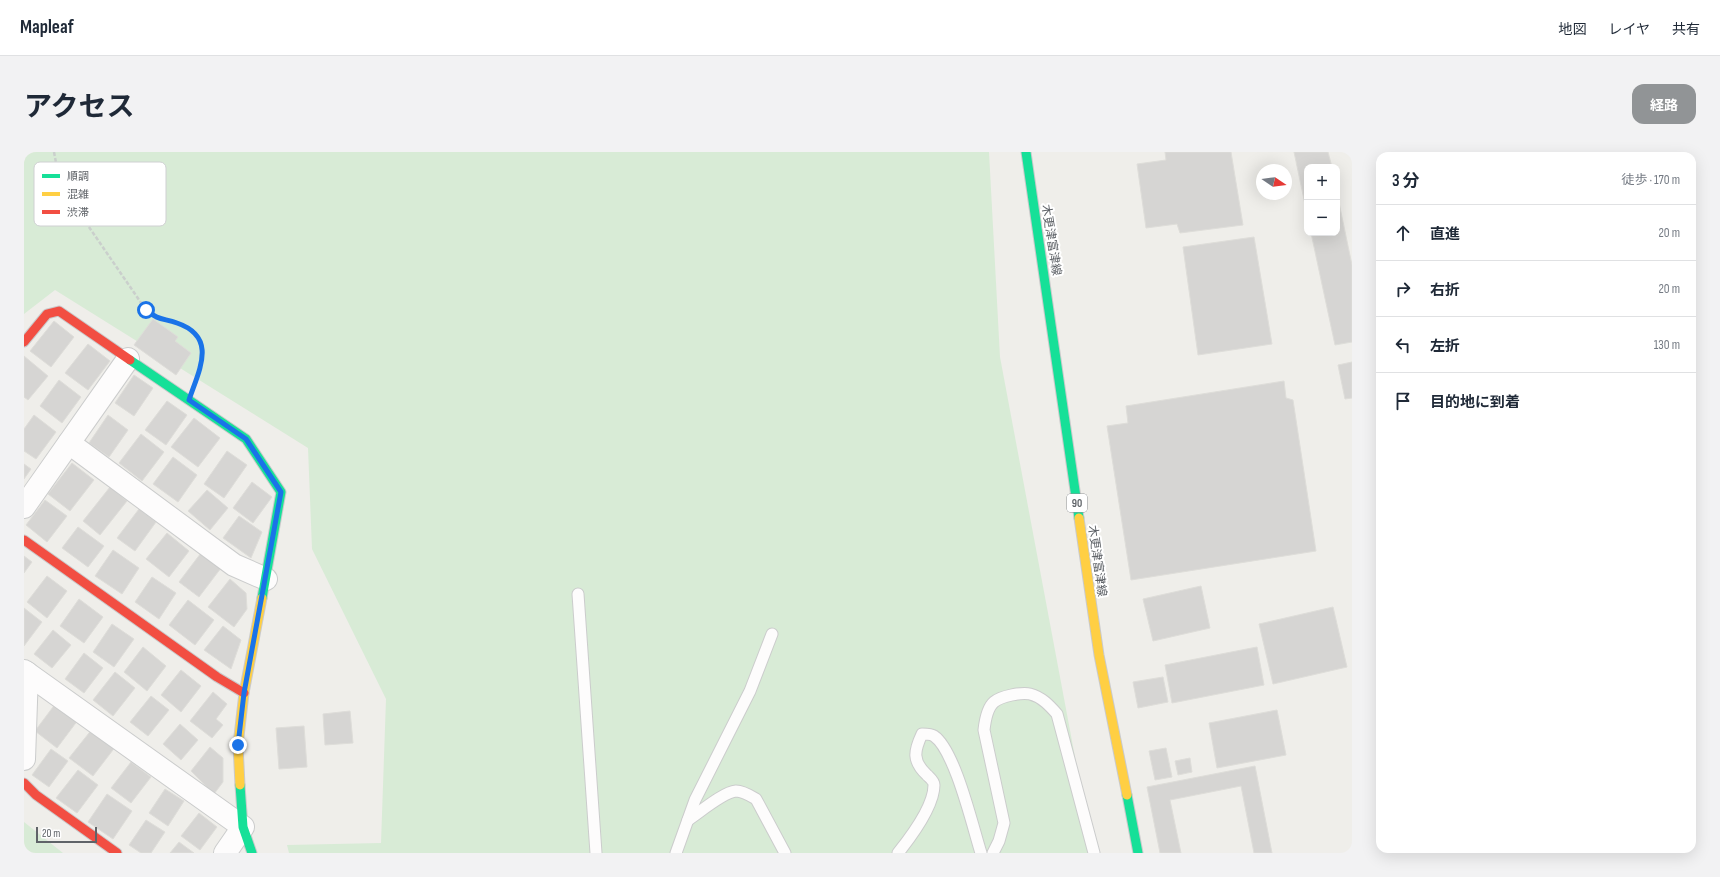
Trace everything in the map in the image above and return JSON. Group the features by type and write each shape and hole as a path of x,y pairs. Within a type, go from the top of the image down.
{"street":[{"name":"木更津富津線","path":"1026,152 1099,655 1138,853"},
{"path":"24,342 46,314 59,312 246,439 281,492 244,693 238,745 243,827 252,853"},
{"path":"24,507 128,359"},
{"path":"69,443 234,565 266,579"},
{"path":"24,540 217,677 244,693"},
{"path":"26,672 243,827"},
{"path":"24,759 26,672"},
{"path":"24,783 36,795 117,853"},
{"path":"225,853 243,827"}],"lane":[{"path":"578,594 596,853"},
{"path":"676,853 695,800 750,691 772,634"},
{"path":"993,853 999,841 1004,823 984,730 986,717 994,702 1011,695 1030,694 1046,702 1057,714 1094,853"},
{"path":"898,853 919,823 929,805 934,785 931,779 917,763 915,756 922,734 928,734 934,735 941,742 955,769 981,853"},
{"path":"688,820 728,793 737,791 748,794 756,799 785,853"}],"path":[{"path":"54,152 56,162"},
{"path":"88,226 146,310 161,320 173,321 185,325 195,332 202,343 203,359 189,400"}],"green space":[{"path":"24,152 989,152 1000,357 1093,853 289,853 287,845 381,843 386,699 312,549 308,448 55,290 24,314"},
{"path":"24,822 63,853 24,853"}],"building":[{"path":"1165,152 1231,152 1243,225 1180,233 1177,224 1146,228 1137,164 1166,160"},
{"path":"1294,152 1328,152 1331,164 1304,164 1304,200"},
{"path":"1340,207 1352,265 1352,342 1335,345 1312,236 1340,236"},
{"path":"1254,237 1272,344 1198,355 1183,247"},
{"path":"153,319 178,337 175,341 191,353 176,375 134,345"},
{"path":"54,321 74,337 51,367 30,351"},
{"path":"88,344 110,361 88,390 65,373"},
{"path":"24,356 48,376 28,400 24,397"},
{"path":"1352,362 1352,398 1345,399 1338,365"},
{"path":"134,375 153,388 134,416 115,403"},
{"path":"59,380 81,397 62,423 40,406"},
{"path":"1284,381 1286,398 1293,400 1316,551 1131,580 1107,426 1128,423 1126,406"},
{"path":"167,401 187,415 166,445 145,430"},
{"path":"34,415 56,432 36,459 24,451 24,429"},
{"path":"108,415 128,430 109,457 89,443"},
{"path":"194,418 220,438 198,467 171,447"},
{"path":"141,434 164,452 142,481 119,463"},
{"path":"227,451 247,465 224,498 204,484"},
{"path":"173,457 197,475 178,502 153,484"},
{"path":"72,463 94,480 70,511 48,494"},
{"path":"24,464 31,469 24,479"},
{"path":"252,482 272,497 253,523 233,508"},
{"path":"110,487 127,501 100,535 83,521"},
{"path":"207,490 228,508 210,530 188,511"},
{"path":"45,500 67,516 47,542 26,525"},
{"path":"139,509 156,522 135,551 117,538"},
{"path":"239,516 262,532 251,558 223,538"},
{"path":"78,527 104,546 88,567 62,548"},
{"path":"167,533 189,551 169,577 146,559"},
{"path":"113,550 139,568 122,594 95,576"},
{"path":"201,553 221,568 199,597 179,582"},
{"path":"24,556 32,562 24,573"},
{"path":"47,576 67,591 47,618 27,602"},
{"path":"152,577 176,593 159,619 135,602"},
{"path":"230,579 246,593 247,609 234,627 208,607"},
{"path":"1201,586 1210,628 1153,641 1143,599"},
{"path":"79,599 103,617 84,643 60,626"},
{"path":"188,600 214,620 195,645 169,625"},
{"path":"1333,607 1347,667 1273,684 1259,624"},
{"path":"24,608 42,622 24,646"},
{"path":"112,624 134,639 114,667 93,652"},
{"path":"223,626 241,640 231,669 204,650"},
{"path":"53,630 71,645 52,668 34,654"},
{"path":"143,647 166,666 147,691 124,672"},
{"path":"1257,647 1264,685 1172,703 1165,665"},
{"path":"84,653 103,668 84,693 65,679"},
{"path":"181,670 201,686 181,712 161,695"},
{"path":"115,672 135,688 113,716 93,700"},
{"path":"1163,677 1168,702 1138,708 1133,682"},
{"path":"213,692 227,704 216,719 223,725 212,738 190,721"},
{"path":"151,696 169,710 148,736 130,722"},
{"path":"56,703 78,720 57,748 35,731"},
{"path":"1277,710 1286,755 1217,768 1209,723"},
{"path":"350,711 353,743 325,745 323,714"},
{"path":"180,724 198,740 181,760 163,744"},
{"path":"304,726 307,767 279,769 276,728"},
{"path":"93,728 116,746 93,776 69,758"},
{"path":"210,747 223,758 223,782 214,794 191,771"},
{"path":"1166,748 1172,777 1155,780 1149,751"},
{"path":"51,749 68,761 49,787 32,775"},
{"path":"1190,758 1192,772 1178,775 1175,761"},
{"path":"131,762 151,777 131,803 111,788"},
{"path":"1255,766 1272,853 1254,853 1241,786 1170,800 1181,853 1160,853 1147,787"},
{"path":"78,770 98,785 77,813 56,798"},
{"path":"165,789 184,801 168,826 149,813"},
{"path":"107,794 132,811 113,839 88,822"},
{"path":"199,813 217,827 200,850 181,836"},
{"path":"146,820 165,832 151,853 141,853 129,845"},
{"path":"179,842 194,853 170,853"}],"traffic: fast":[{"path":"1026,152 1079,518"},
{"path":"130,360 246,439 281,492 262,598"},
{"path":"240,785 243,827 252,853"},
{"path":"1127,795 1138,853"}],"traffic: slow":[{"path":"1079,518 1099,655 1127,795"},
{"path":"240,785 238,745 244,693 262,598"}],"traffic: jam":[{"path":"24,342 47,314 59,311 130,360"},
{"path":"24,540 217,677 244,693"},
{"path":"24,783 36,795 117,853"}],"route":[{"path":"146,310 161,320 173,321 185,325 195,332 202,343 203,359 189,400 246,439 281,492 244,693 238,745"}]}
